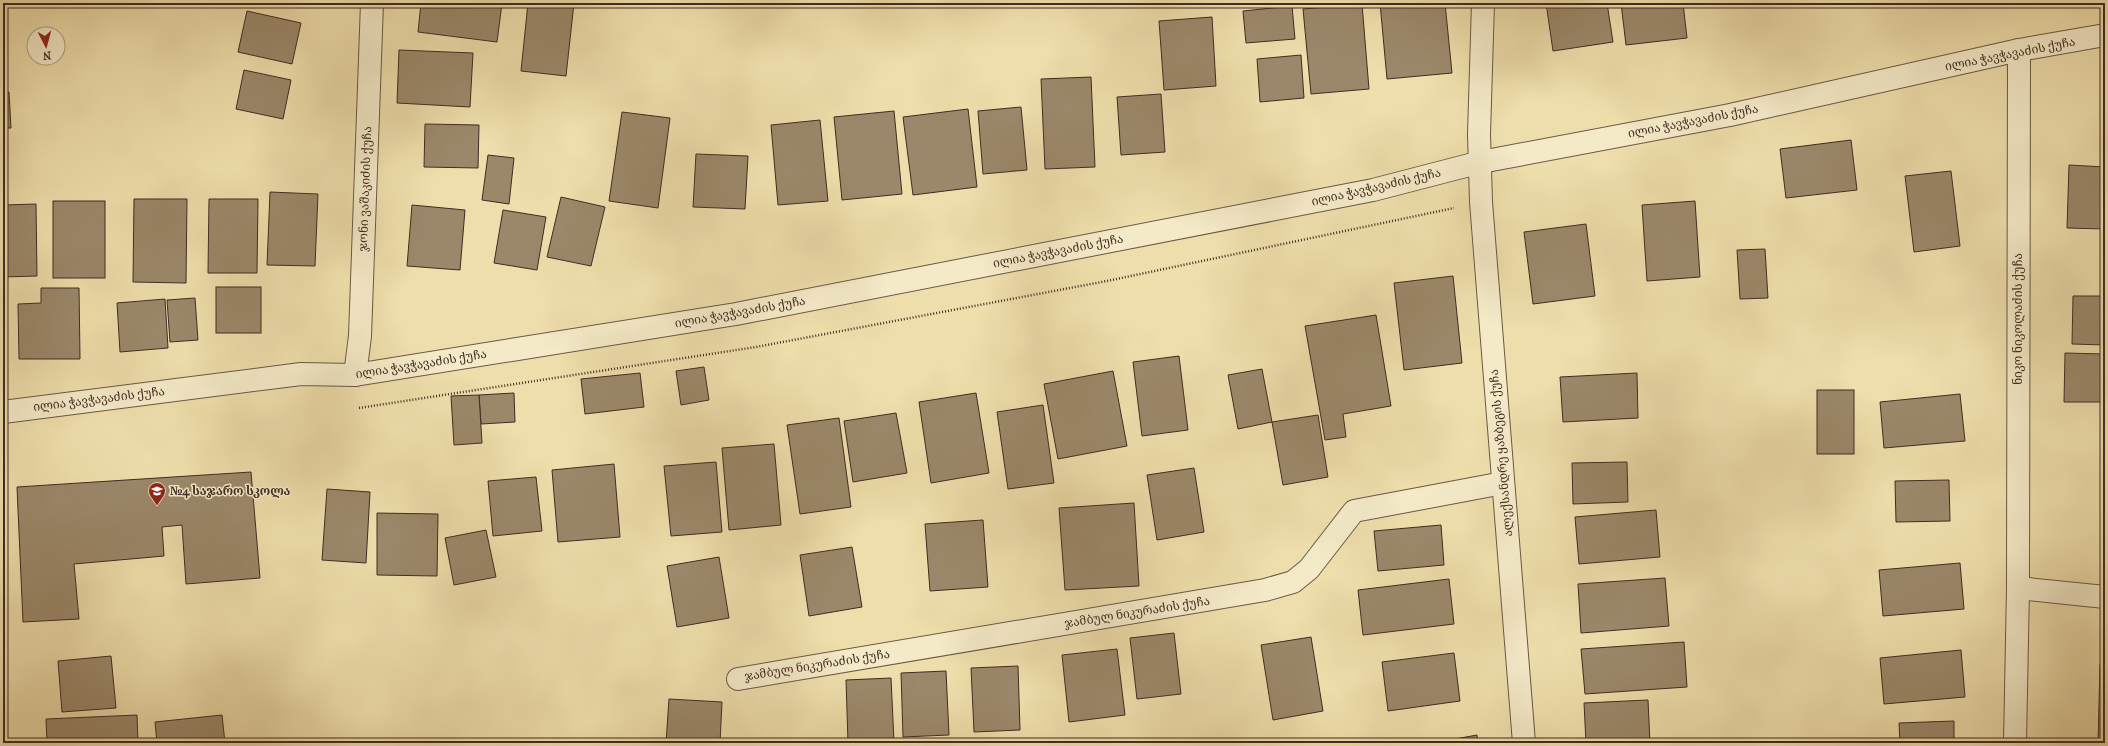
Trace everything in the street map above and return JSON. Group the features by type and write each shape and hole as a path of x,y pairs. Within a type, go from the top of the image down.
{"street":[{"name":"ჯონი ვაშაკიძის ქუჩა","path":"355,375 360,336 372,3"},
{"name":"ალექსანდრე ყაზბეგის ქუჩა","path":"1483,3 1479,134 1481,202 1524,743"},
{"name":"ილია ჭავჭავაძის ქუჩა","path":"3,412 301,374 355,375 736,314 1374,190 1481,162 1730,114 2019,50 2105,35"},
{"name":"ნიკო ნიკოლაძის ქუჩა","path":"2015,743 2018,588 2019,50"},
{"name":"ჯამბულ ნიკურაძის ქუჩა","path":"738,679 1265,590 1292,582 1308,569 1354,512 1503,483"},
{"path":"2018,588 2105,597"}],"path":[{"path":"359,408 756,347 1107,281 1481,202"}],"building":[{"path":"421,3 502,3 497,42 418,32"},
{"path":"528,3 574,3 566,76 521,71"},
{"path":"1380,3 1445,3 1452,73 1387,79"},
{"path":"1546,3 1607,3 1613,42 1553,51"},
{"path":"1621,3 1683,3 1687,38 1626,45"},
{"path":"1362,4 1369,89 1311,94 1303,9"},
{"path":"1292,6 1295,39 1246,43 1243,11"},
{"path":"247,11 301,23 292,64 238,52"},
{"path":"1212,17 1216,86 1164,90 1159,21"},
{"path":"399,50 473,53 470,107 397,103"},
{"path":"1301,55 1304,98 1260,102 1257,59"},
{"path":"244,70 291,80 283,119 236,109"},
{"path":"1091,77 1095,167 1045,169 1041,79"},
{"path":"3,92 9,92 11,128 3,128"},
{"path":"1161,94 1165,152 1121,155 1117,97"},
{"path":"1021,107 1027,170 983,174 978,111"},
{"path":"968,109 977,187 913,195 903,117"},
{"path":"894,111 902,194 842,200 834,117"},
{"path":"622,112 670,118 658,208 609,201"},
{"path":"820,120 828,201 778,205 771,125"},
{"path":"425,124 479,125 478,168 424,167"},
{"path":"1851,140 1857,190 1786,198 1780,149"},
{"path":"696,154 748,156 745,209 693,207"},
{"path":"488,155 514,158 509,204 482,200"},
{"path":"2069,165 2105,167 2105,229 2067,228"},
{"path":"1951,171 1960,246 1914,252 1905,176"},
{"path":"270,192 318,194 315,266 267,265"},
{"path":"561,197 605,207 591,266 547,257"},
{"path":"134,199 187,199 186,283 133,282"},
{"path":"209,199 258,199 257,273 208,273"},
{"path":"53,201 105,201 105,278 53,278"},
{"path":"1695,201 1700,277 1647,281 1642,205"},
{"path":"36,204 37,276 3,277 3,205"},
{"path":"412,205 465,210 460,270 407,266"},
{"path":"503,210 546,217 537,270 494,263"},
{"path":"1586,224 1595,296 1533,304 1524,232"},
{"path":"1765,249 1768,298 1740,299 1737,250"},
{"path":"1453,276 1462,363 1404,370 1394,283"},
{"path":"216,287 261,287 261,333 216,333"},
{"path":"41,288 79,288 80,359 19,359 18,304 41,303"},
{"path":"2073,296 2105,296 2105,345 2072,344"},
{"path":"195,298 198,340 170,342 167,300"},
{"path":"165,299 168,348 120,352 117,303"},
{"path":"1376,315 1391,406 1343,414 1346,437 1325,440 1305,326"},
{"path":"2065,353 2105,354 2105,402 2064,402"},
{"path":"1179,356 1188,430 1142,436 1133,362"},
{"path":"704,367 709,400 681,405 676,371"},
{"path":"1262,369 1272,422 1238,429 1228,375"},
{"path":"1113,371 1127,446 1058,459 1044,384"},
{"path":"640,373 644,407 585,414 581,379"},
{"path":"1637,373 1638,418 1563,422 1560,377"},
{"path":"1817,390 1854,390 1854,454 1817,454"},
{"path":"514,393 515,422 481,424 479,395"},
{"path":"976,393 989,473 931,483 919,402"},
{"path":"1960,394 1965,441 1884,448 1880,402"},
{"path":"479,395 482,443 454,445 451,396"},
{"path":"1043,405 1054,483 1008,489 997,412"},
{"path":"896,413 907,473 853,482 844,421"},
{"path":"1318,415 1328,477 1283,485 1272,422"},
{"path":"839,418 851,507 800,514 787,425"},
{"path":"774,444 781,525 729,530 722,448"},
{"path":"716,462 722,532 671,536 664,466"},
{"path":"1627,462 1628,502 1573,504 1572,463"},
{"path":"614,464 620,537 558,542 552,470"},
{"path":"1194,468 1204,532 1157,540 1147,475"},
{"path":"251,472 260,578 186,584 182,525 162,527 164,556 74,564 79,619 23,622 17,487"},
{"path":"536,477 542,531 493,536 488,481"},
{"path":"1949,480 1950,521 1896,522 1895,481"},
{"path":"327,489 370,492 366,563 322,560"},
{"path":"1134,503 1139,586 1065,590 1059,508"},
{"path":"1656,510 1660,557 1579,564 1575,517"},
{"path":"377,513 438,514 437,576 377,575"},
{"path":"983,520 988,587 930,591 925,524"},
{"path":"1441,525 1444,565 1378,571 1374,531"},
{"path":"486,530 496,577 454,585 445,538"},
{"path":"852,547 862,607 809,616 800,555"},
{"path":"719,557 729,618 677,627 667,566"},
{"path":"1960,563 1964,609 1883,616 1879,570"},
{"path":"1665,578 1669,626 1581,633 1578,584"},
{"path":"1449,579 1454,624 1363,635 1358,590"},
{"path":"1174,633 1181,694 1137,699 1130,638"},
{"path":"1311,637 1323,711 1273,720 1261,645"},
{"path":"1684,642 1687,687 1585,694 1581,649"},
{"path":"1117,649 1125,715 1069,722 1062,655"},
{"path":"1961,650 1965,697 1884,704 1880,658"},
{"path":"1454,653 1460,701 1388,711 1382,662"},
{"path":"111,656 116,708 62,712 58,661"},
{"path":"2100,664 2105,664 2105,743 2098,743"},
{"path":"1018,666 1020,730 974,732 971,668"},
{"path":"946,671 949,735 903,737 901,673"},
{"path":"891,678 894,742 848,743 846,680"},
{"path":"669,699 722,702 720,743 666,743"},
{"path":"1648,700 1650,743 1586,743 1584,703"},
{"path":"137,715 138,743 47,743 46,719"},
{"path":"222,715 225,743 157,743 155,722"},
{"path":"1954,721 1954,743 1900,743 1899,723"},
{"path":"1477,735 1478,743 1433,743"},
{"path":"325,742 385,743 325,743"}],"place":[{"name":"№4 საჯარო სკოლა","path":"157,506"}]}
